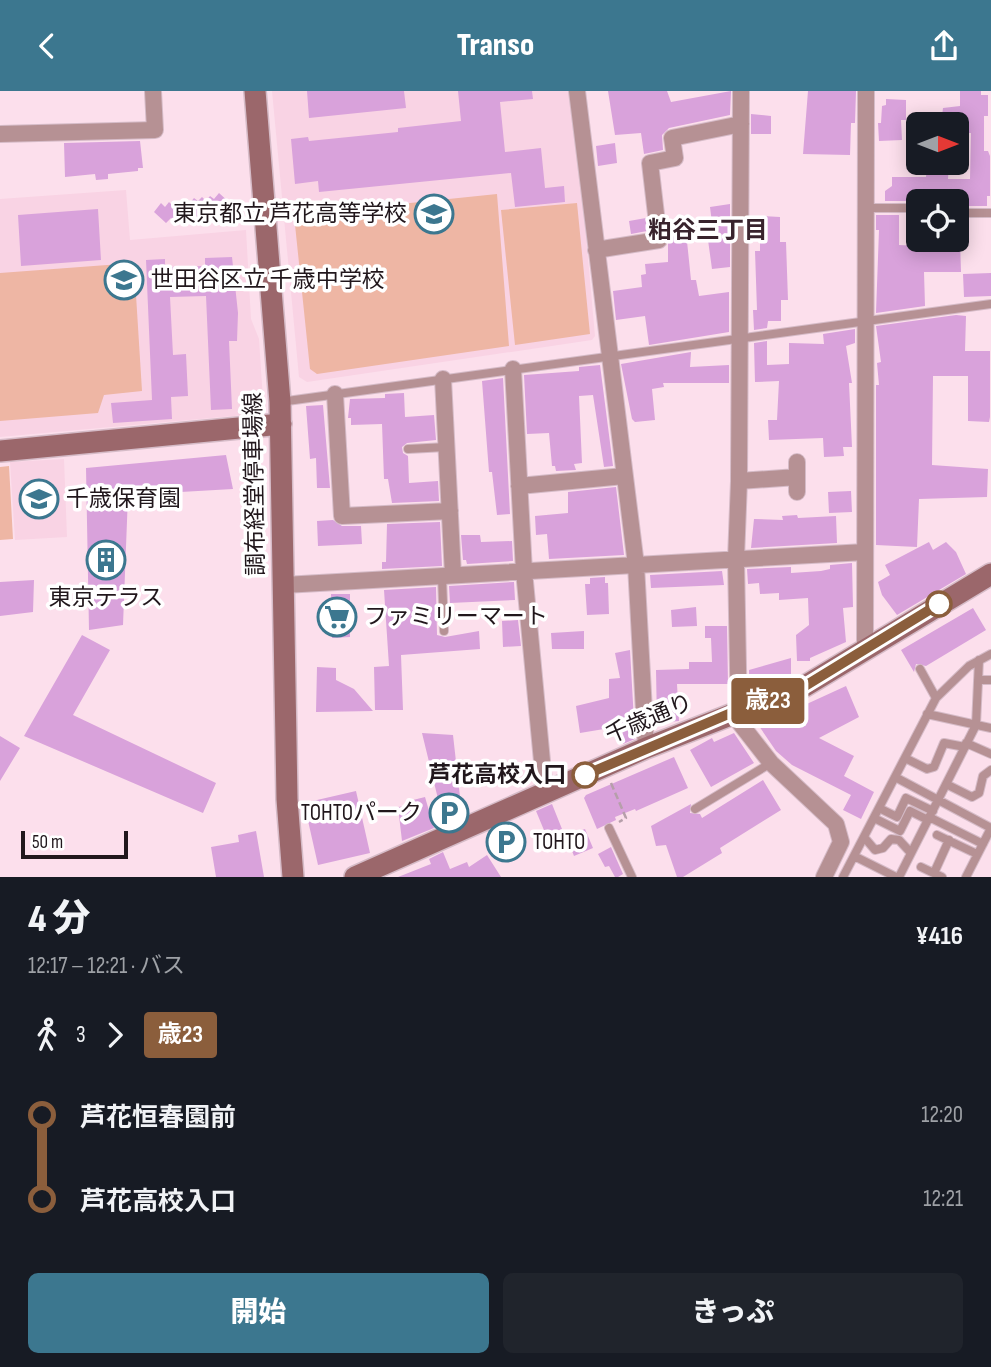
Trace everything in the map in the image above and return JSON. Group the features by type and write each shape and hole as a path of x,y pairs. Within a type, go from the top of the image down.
{"street":[{"path":"0,134 155,130 153,91"},
{"name":"調布経堂停車場線","path":"255,91 280,402 287,799 293,877"},
{"path":"577,91 636,565 646,748"},
{"path":"741,91 741,338 736,559 739,722 771,763 836,824 841,842 824,877"},
{"path":"865,650 866,91"},
{"path":"596,250 659,240 650,163 675,158 672,138 741,124"},
{"path":"513,369 524,571 545,793"},
{"path":"443,379 450,511 447,575"},
{"path":"335,394 342,516 450,511"},
{"path":"0,451 281,424"},
{"path":"519,486 624,476"},
{"path":"739,481 797,477"},
{"path":"284,585 865,552"},
{"name":"千歳通り","path":"355,877 646,748 805,686 991,574"}],"lane":[{"path":"866,208 906,208"},
{"path":"969,213 991,213"},
{"path":"280,402 991,304"},
{"path":"408,449 446,447"},
{"path":"444,631 447,575"},
{"path":"846,876 936,698 979,660 991,654"},
{"path":"854,856 897,877 976,725 979,660"},
{"path":"920,669 936,698"},
{"path":"978,680 991,680"},
{"path":"927,714 991,729"},
{"path":"905,758 927,769 934,767 944,743 954,742 991,754"},
{"path":"695,809 771,763"},
{"path":"946,784 972,797 979,793 983,776 991,770"},
{"path":"895,777 991,828 965,877"},
{"path":"879,808 897,817 906,798 930,816 983,844"},
{"path":"874,818 900,831 910,811 930,816"},
{"path":"609,828 632,877"},
{"path":"937,835 977,854"},
{"path":"864,837 875,850 883,848 891,839 899,840 911,853"},
{"path":"921,867 938,875 949,840"}],"path":[{"path":"604,767 626,818 609,828"}],"shaded area":[{"name":"東京都立 芦花高等学校","path":"272,91 573,91 595,336 592,340 307,382 299,377"},
{"name":"世田谷区立 千歳中学校","path":"126,190 130,240 246,230 251,319 259,339 263,400 256,414 0,437 0,199"},
{"path":"497,194 509,346 317,374 310,369 294,215"},
{"path":"577,203 590,334 515,345 501,210"},
{"path":"134,263 142,391 104,395 98,413 0,421 0,273"},
{"name":"千歳保育園","path":"64,459 67,537 15,540 10,462"},
{"path":"9,466 13,539 0,540 0,467"}],"building":[{"path":"307,91 404,91 406,108 309,118"},
{"path":"458,91 532,91 533,99 500,102 505,152 541,148 545,188 564,186 565,202 515,207 511,173 319,192 318,181 295,184 291,139 308,137 309,141 398,132 398,128 461,121"},
{"path":"608,91 667,91 671,102 731,91 730,115 669,128 662,135 663,150 644,154 641,133 615,135"},
{"path":"808,91 856,91 850,155 803,154"},
{"path":"960,91 981,91 981,95 988,95 988,116 984,116 984,151 988,151 990,156 990,196 987,196 987,206 969,206 969,189 906,189 906,201 885,201 885,191 892,186 892,177 948,175 948,179 970,179 970,112 942,112 943,108 960,106"},
{"path":"886,99 906,100 906,120 901,120 902,140 879,141 878,123 881,123 882,106 886,105"},
{"path":"751,114 771,116 771,134 751,134"},
{"path":"140,141 143,168 138,168 138,171 108,174 108,179 96,180 95,174 65,177 64,143"},
{"path":"615,143 617,163 598,166 596,146"},
{"path":"219,193 230,203 216,219 212,215 208,219 204,215 200,219 196,216 192,220 188,216 184,221 179,217 175,222 171,218 166,223 154,212 161,203 165,207 169,202 173,206 178,201 182,204 186,199 190,203 194,198 198,201 202,197 206,201 210,196 214,199"},
{"path":"730,204 730,267 712,269 708,240 714,239 710,207"},
{"path":"98,209 101,260 21,266 18,215"},
{"path":"876,215 899,215 899,245 906,245 906,252 960,252 961,272 924,272 925,306 876,313 879,230 876,230"},
{"path":"760,216 780,217 780,242 786,242 788,300 781,300 781,321 768,321 767,328 754,330 753,310 757,310 755,251 760,251"},
{"path":"646,218 647,231 631,234 629,221"},
{"path":"685,222 691,280 696,280 699,296 729,292 729,332 649,345 645,316 616,320 613,291 642,287 641,275 646,274 645,264 668,262 668,224"},
{"path":"232,257 238,313 237,341 229,341 232,409 211,410 206,296 170,297 173,355 186,354 188,396 171,397 172,419 113,423 111,403 152,400 146,260 165,259 165,267 205,266 205,258"},
{"path":"991,273 991,296 964,297 963,274"},
{"path":"966,316 965,351 990,351 990,417 989,422 968,421 968,376 933,376 932,465 988,469 987,497 919,499 917,547 876,545 876,385 879,385 877,363 881,362 876,326"},
{"path":"855,329 855,343 846,346 852,383 849,383 852,447 843,447 844,456 824,457 823,438 769,440 768,420 777,420 779,381 755,382 754,343 767,341 767,365 789,364 789,343 824,344 823,334"},
{"path":"691,352 690,367 729,365 729,383 663,383 664,387 652,389 655,420 635,422 632,419 621,364"},
{"path":"600,365 613,466 604,467 593,395 579,396 582,463 574,464 576,470 556,471 555,466 552,466 549,433 527,434 524,375 579,371 579,367"},
{"path":"503,378 510,514 497,515 492,472 489,472 482,381"},
{"path":"404,393 405,417 434,415 436,440 407,443 402,447 403,453 408,456 409,483 438,481 439,501 392,503 388,479 384,479 382,424 351,425 351,418 348,418 350,399 385,398 385,394"},
{"path":"323,405 330,488 317,488 316,458 310,459 306,406"},
{"name":"東京テラス","path":"226,455 233,489 128,495 123,625 89,630 86,468"},
{"path":"616,487 624,555 549,559 547,534 536,535 535,516 568,513 568,492"},
{"path":"851,491 852,512 829,513 828,492"},
{"path":"797,515 798,518 836,516 837,543 751,548 754,519 783,520 782,516"},
{"path":"333,520 342,526 361,526 362,544 318,546 317,521"},
{"path":"440,522 442,566 382,569 382,562 386,562 387,524"},
{"path":"461,535 480,535 481,542 512,541 513,561 467,564 466,560 463,560"},
{"path":"929,542 933,550 946,542 956,552 966,574 897,615 882,595 878,582 890,575 885,565"},
{"path":"852,563 853,607 843,608 846,642 810,658 810,661 797,661 796,635 809,625 808,598 779,600 779,593 760,594 759,583 748,584 747,569 791,567 791,573 821,571 830,569 830,565"},
{"path":"722,571 724,585 651,588 650,575"},
{"path":"605,577 605,583 608,583 609,614 587,615 585,584 590,584 590,578"},
{"path":"34,580 33,612 0,616 0,582"},
{"path":"514,582 515,600 450,603 449,586"},
{"path":"436,587 437,635 445,637 479,631 480,649 401,655 403,710 375,710 374,667 389,666 384,590"},
{"path":"331,594 350,594 350,637 332,638"},
{"path":"696,607 697,626 672,627 671,610"},
{"path":"973,608 986,630 926,666 916,664 914,672 901,650"},
{"path":"518,620 521,646 503,647 502,621"},
{"path":"705,626 727,626 728,684 677,684 679,721 657,723 656,670 689,669 689,662 712,662 711,638 705,638"},
{"path":"584,631 584,649 552,649 551,633"},
{"name":"東京テラス","path":"82,635 110,650 73,715 216,783 203,813 24,736"},
{"path":"630,650 635,739 623,744 622,726 580,733 576,706 609,698 609,679 620,678 615,653"},
{"path":"791,658 791,678 749,693 749,670"},
{"path":"317,667 336,668 336,680 354,689 373,711 316,712"},
{"path":"846,686 859,717 819,738 854,756 844,776 874,792 861,819 843,810 851,795 792,765 776,751 759,726"},
{"path":"422,733 453,735 460,797 439,803"},
{"path":"734,733 754,763 711,787 690,750 712,738 714,742"},
{"path":"0,736 20,748 0,781"},
{"path":"674,757 688,788 636,811 635,809 615,817 616,820 597,829 584,798 586,795"},
{"path":"763,780 781,810 720,848 722,853 683,877 677,877 666,845 656,846 651,826 691,804 690,813 700,814 702,818"},
{"path":"356,791 370,853 318,865 304,803"},
{"path":"425,797 434,828 402,841 398,807 414,805 413,800"},
{"path":"552,804 562,829 546,835 536,811"},
{"path":"585,829 593,848 574,856 566,836"},
{"path":"256,831 264,877 216,877 211,847 239,842 238,835"},
{"path":"611,847 623,874 618,877 615,877 609,866 605,867 598,854"},
{"path":"443,852 450,869 467,862 469,867 487,855 501,877 398,877 431,864 429,859"}],"bus line":[{"name":"歳23","path":"585,775 738,710 805,686 939,604"}],"place":[{"name":"東京都立 芦花高等学校","path":"434,214"},
{"name":"世田谷区立 千歳中学校","path":"124,280"},
{"name":"千歳保育園","path":"39,499"},
{"name":"東京テラス","path":"106,560"},
{"name":"ファミリーマート","path":"337,617"},
{"name":"芦花高校入口","path":"585,775"},
{"name":"TOHTOパーク","path":"449,813"},
{"name":"TOHTO","path":"506,842"}],"district":[{"name":"粕谷三丁目","path":"708,230"}]}
